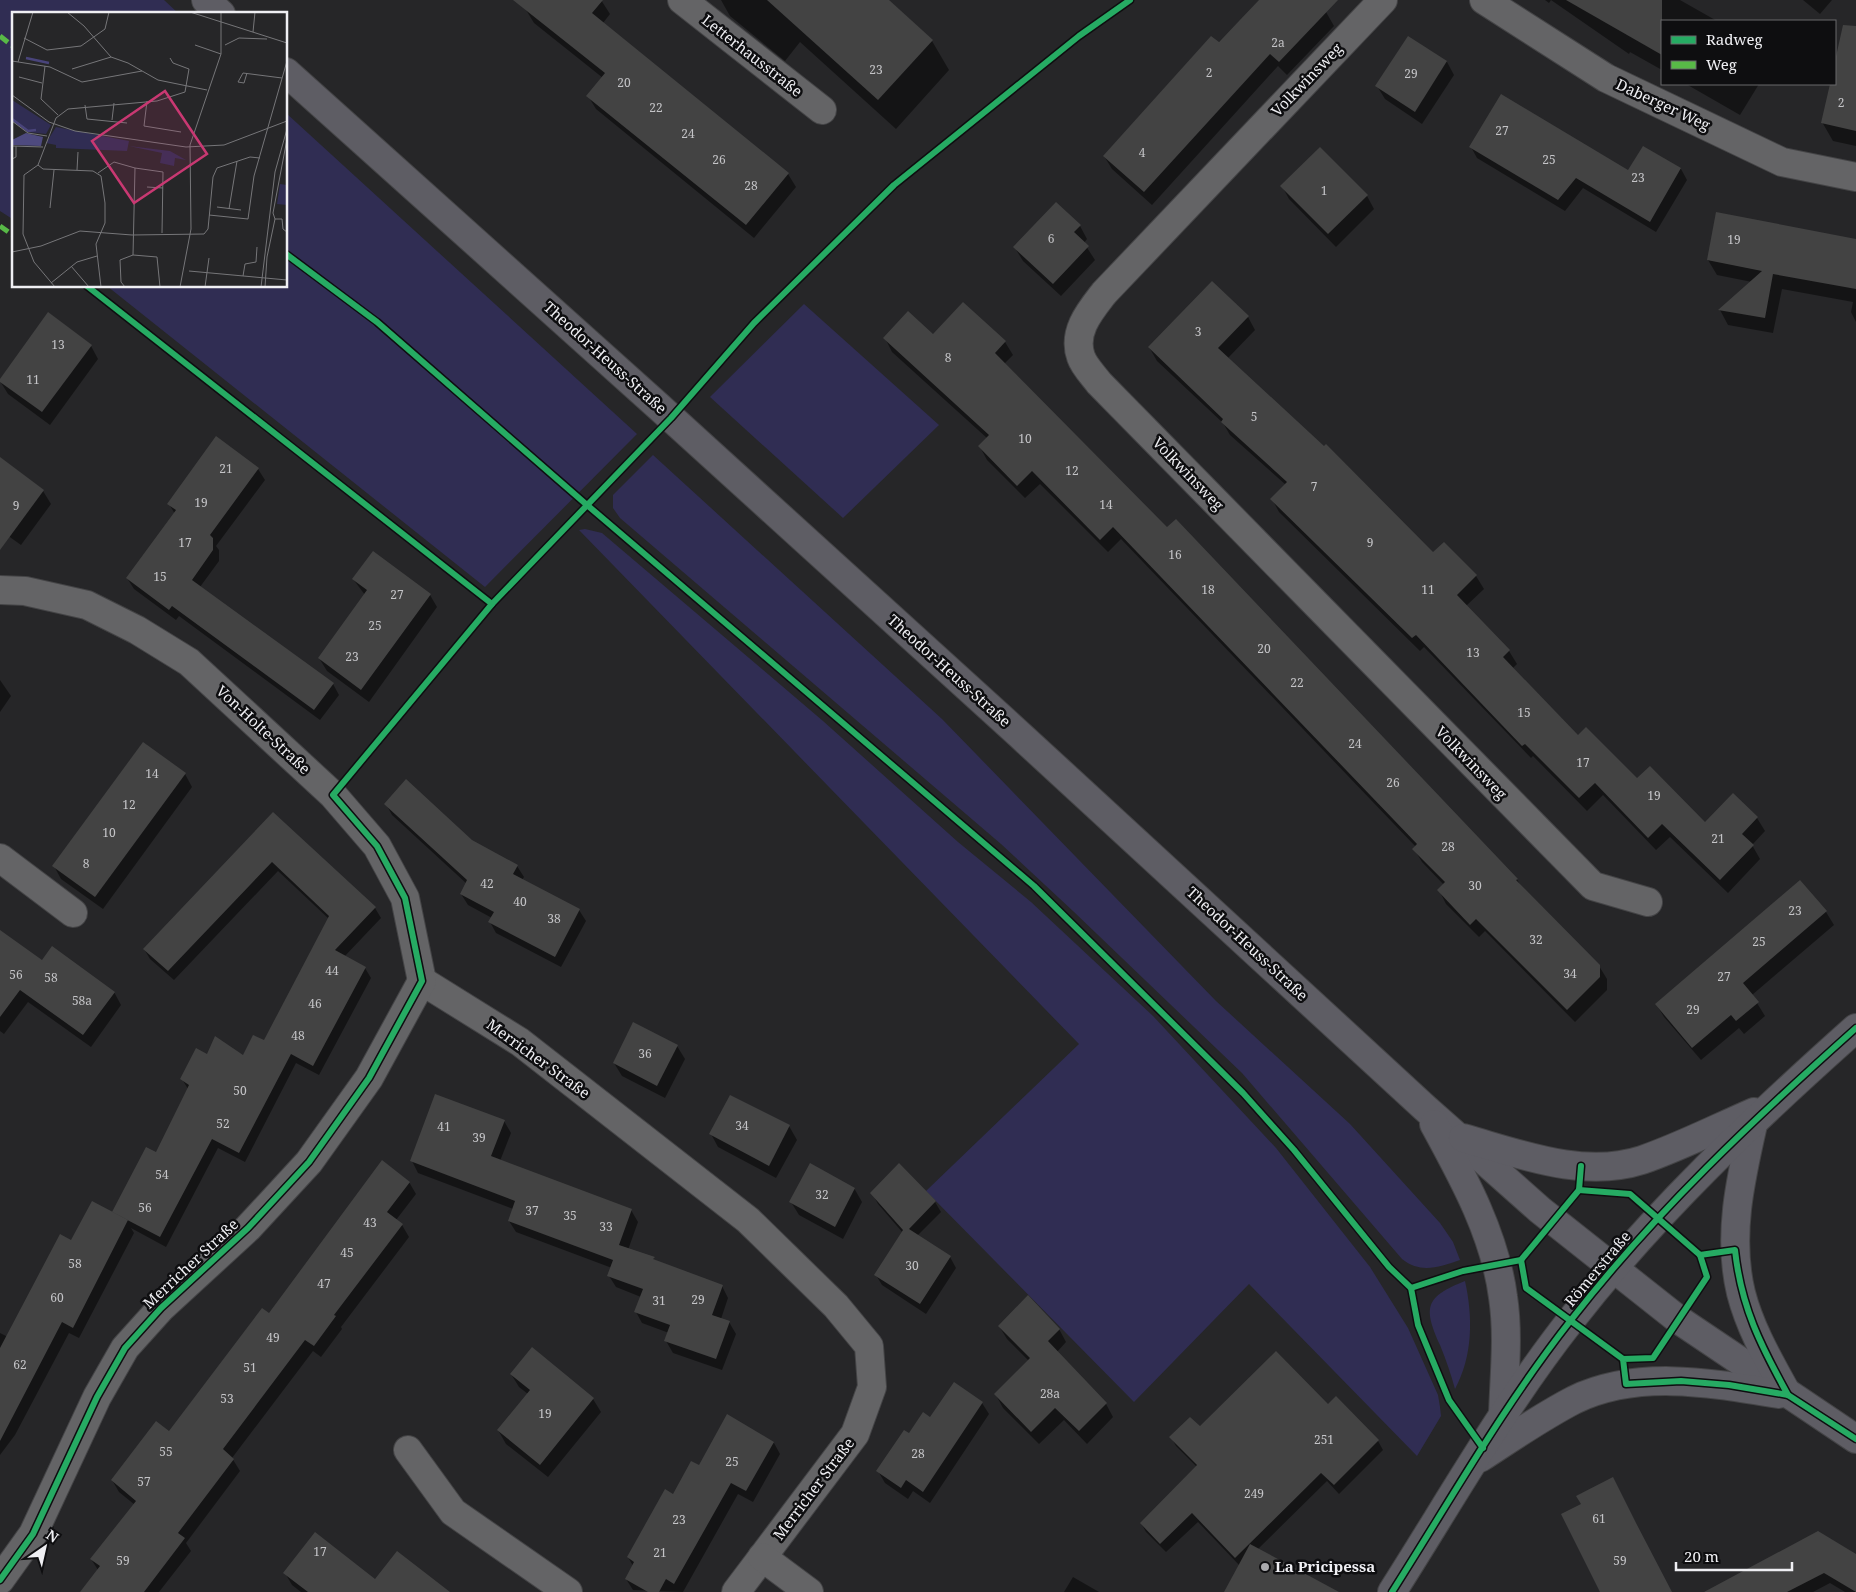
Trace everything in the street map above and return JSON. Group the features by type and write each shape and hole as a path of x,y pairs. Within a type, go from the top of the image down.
{"main road":[{"path":"206,0 219,12"},
{"name":"Theodor-Heuss-Straße","path":"288,74 1021,736 1425,1108 1553,1221 1612,1269 1690,1328 1856,1439"},
{"name":"Römerstraße","path":"1392,1592 1503,1416 1551,1347 1612,1269 1668,1207 1760,1113 1856,1028"},
{"path":"1425,1108 1471,1196 1498,1265 1504,1299 1506,1331 1503,1416"},
{"path":"1458,1136 1557,1163 1581,1166 1612,1166 1641,1160 1760,1113"},
{"path":"1760,1113 1738,1202 1735,1250 1738,1275 1749,1318 1764,1353 1788,1395"},
{"path":"1474,1463 1536,1422 1575,1400 1626,1384 1681,1381 1788,1395"}],"street":[{"name":"Letterhausstraße","path":"682,0 822,110"},
{"name":"Volkwinsweg","path":"1383,0 1104,293 1089,314 1078,335 1081,357 1099,383 1592,886 1648,902"},
{"name":"Daberger Weg","path":"1484,0 1606,78 1782,162 1856,177"},
{"name":"Von-Holte-Straße","path":"0,590 25,591 87,606 145,635 189,662 333,795 377,846 405,898 422,981"},
{"path":"0,858 74,912"},
{"name":"Merricher Straße","path":"0,1580 33,1534 97,1397 125,1348 161,1308 248,1228 309,1162 369,1078 422,981 520,1042 748,1220 836,1306 869,1346 872,1387 855,1434 736,1592"},
{"path":"408,1450 453,1512 568,1592"},
{"path":"762,1557 809,1592"}],"shaded area":[{"path":"0,0 164,0 177,12 12,12 12,219 0,211"},
{"path":"288,115 637,434 485,587 110,288 288,288"},
{"path":"804,304 939,425 843,518 710,397"},
{"path":"653,455 942,719 1216,1001 1350,1124 1440,1223 1453,1242 1460,1260 1437,1267 1423,1268 1409,1264 1402,1259 1242,1073 1073,911 1001,844 620,518 613,508 613,495"},
{"path":"585,529 602,533 823,721 958,842 1031,902 1153,1016 1276,1148 1370,1267 1408,1328 1438,1395 1441,1416 1417,1456 1249,1284 1134,1402 926,1191 1079,1044 579,530"},
{"path":"1465,1281 1468,1295 1470,1336 1465,1363 1455,1389 1431,1321 1430,1312 1435,1298 1442,1292"}],"building":[{"path":"513,0 603,0 592,13 789,173 746,225 586,96 605,73"},
{"path":"767,0 889,0 933,40 878,100"},
{"path":"1259,0 1338,0 1279,62 1270,54 1144,192 1103,156 1211,36 1219,42"},
{"path":"1566,0 1662,0 1661,54"},
{"path":"1843,25 1856,26 1856,131 1821,123 1830,85 1836,85 1836,56"},
{"path":"1408,36 1447,61 1415,112 1375,86"},
{"path":"1501,94 1628,170 1643,146 1681,168 1650,222 1576,178 1558,200 1469,147"},
{"path":"1320,147 1368,195 1328,234 1280,186"},
{"path":"1056,202 1081,225 1074,232 1089,246 1053,284 1013,247"},
{"path":"1716,212 1856,239 1856,289 1773,274 1765,318 1718,310 1762,271 1707,260"},
{"path":"1212,281 1249,316 1218,348 1324,446 1326,444 1433,552 1444,542 1477,575 1457,595 1510,650 1503,657 1578,735 1586,727 1637,778 1650,766 1705,822 1733,793 1758,817 1742,834 1754,845 1720,880 1662,824 1648,838 1595,783 1579,798 1525,744 1522,746 1416,635 1412,638 1270,499 1287,482 1221,422 1223,419 1148,347"},
{"path":"963,302 1006,341 995,353 1167,527 1176,519 1518,879 1516,880 1600,965 1600,977 1567,1010 1476,919 1470,925 1437,890 1445,882 1412,849 1417,844 1113,527 1100,540 1032,471 1017,486 978,446 989,435 883,338 908,311 933,334"},
{"path":"48,312 92,345 42,412 0,382 0,379"},
{"path":"216,436 259,468 210,535 213,538 213,550 192,580 334,683 314,710 172,606 169,610 126,578 176,510 167,504"},
{"path":"0,457 44,490 0,550"},
{"path":"373,551 431,594 361,690 318,658 367,590 352,579"},
{"path":"143,742 186,773 95,897 52,866"},
{"path":"406,779 472,840 518,865 513,874 580,909 555,957 488,922 494,912 460,894 467,880 384,804"},
{"path":"273,812 376,907 335,950 366,967 313,1066 291,1054 239,1153 212,1139 160,1237 112,1212 146,1147 156,1152 189,1085 180,1079 196,1048 207,1054 215,1036 243,1055 253,1035 264,1040 329,916 272,862 168,971 143,949"},
{"path":"1800,880 1827,911 1743,983 1759,1002 1736,1021 1731,1015 1692,1048 1655,1004"},
{"path":"0,930 42,960 52,946 115,992 83,1035 20,990 0,1017"},
{"path":"633,1022 678,1045 657,1086 613,1063"},
{"path":"435,1094 505,1120 491,1156 632,1209 619,1245 655,1257 653,1259 723,1285 712,1315 730,1321 716,1359 664,1341 670,1325 634,1312 643,1289 607,1276 613,1260 508,1221 515,1201 410,1161"},
{"path":"730,1095 790,1125 769,1166 709,1134"},
{"path":"382,1160 410,1182 387,1212 403,1224 334,1315 336,1316 314,1346 305,1340 223,1449 234,1459 178,1533 185,1538 144,1592 80,1592 100,1566 90,1559 136,1501 111,1480 156,1421 169,1431 262,1308 269,1313"},
{"path":"810,1163 855,1188 835,1227 789,1202"},
{"path":"899,1163 936,1201 909,1229 951,1256 920,1304 874,1275 903,1230 870,1193"},
{"path":"92,1201 128,1220 73,1328 62,1322 0,1441 0,1348 60,1234 71,1240"},
{"path":"1028,1295 1060,1329 1048,1341 1107,1403 1079,1431 1055,1408 1031,1432 994,1394 1030,1358 998,1326"},
{"path":"532,1347 594,1398 540,1465 497,1430 530,1390 510,1374"},
{"path":"1276,1351 1328,1404 1336,1396 1379,1440 1334,1485 1321,1473 1235,1558 1192,1513 1160,1544 1140,1523 1197,1465 1169,1437 1190,1417 1200,1426"},
{"path":"954,1382 983,1402 923,1492 906,1480 901,1488 876,1471 904,1430 909,1433 923,1412 930,1417"},
{"path":"727,1414 774,1442 746,1491 731,1483 674,1584 666,1579 659,1592 648,1592 625,1579 634,1562 627,1557 665,1489 673,1494 691,1461 699,1465"},
{"path":"1613,1477 1672,1592 1600,1592 1561,1514 1581,1504 1576,1496"},
{"path":"1818,1531 1856,1554 1856,1592 1824,1573 1787,1592 1704,1592"},
{"path":"315,1532 375,1579 397,1551 450,1592 308,1592 283,1573"},
{"name":"La Pricipessa","path":"1250,1544 1339,1592 1224,1592"}],"marked path":[{"path":"0,36 12,45"},
{"path":"0,226 12,235"}],"cycle path":[{"path":"0,1580 33,1534 97,1397 125,1348 161,1308 248,1228 309,1162 369,1078 422,981 405,898 377,846 333,795 492,604 671,418 754,323 894,185 1079,36 1130,0"},
{"path":"288,255 377,322 587,505 1034,886 1243,1093 1294,1150 1389,1267 1411,1288 1418,1325 1449,1400 1483,1448"},
{"path":"90,288 492,604"},
{"path":"1392,1592 1500,1419 1546,1352 1603,1280 1671,1204 1743,1132 1856,1028"},
{"path":"1411,1288 1463,1271 1521,1260 1579,1190 1581,1166"},
{"path":"1579,1190 1630,1194 1700,1255 1735,1250 1747,1308 1769,1360 1788,1395"},
{"path":"1700,1255 1707,1277 1653,1358 1623,1359 1626,1384 1681,1381 1729,1385 1788,1395 1856,1439"},
{"path":"1521,1260 1526,1288 1623,1359"}],"place":[{"name":"La Pricipessa","path":"1265,1567"}]}
